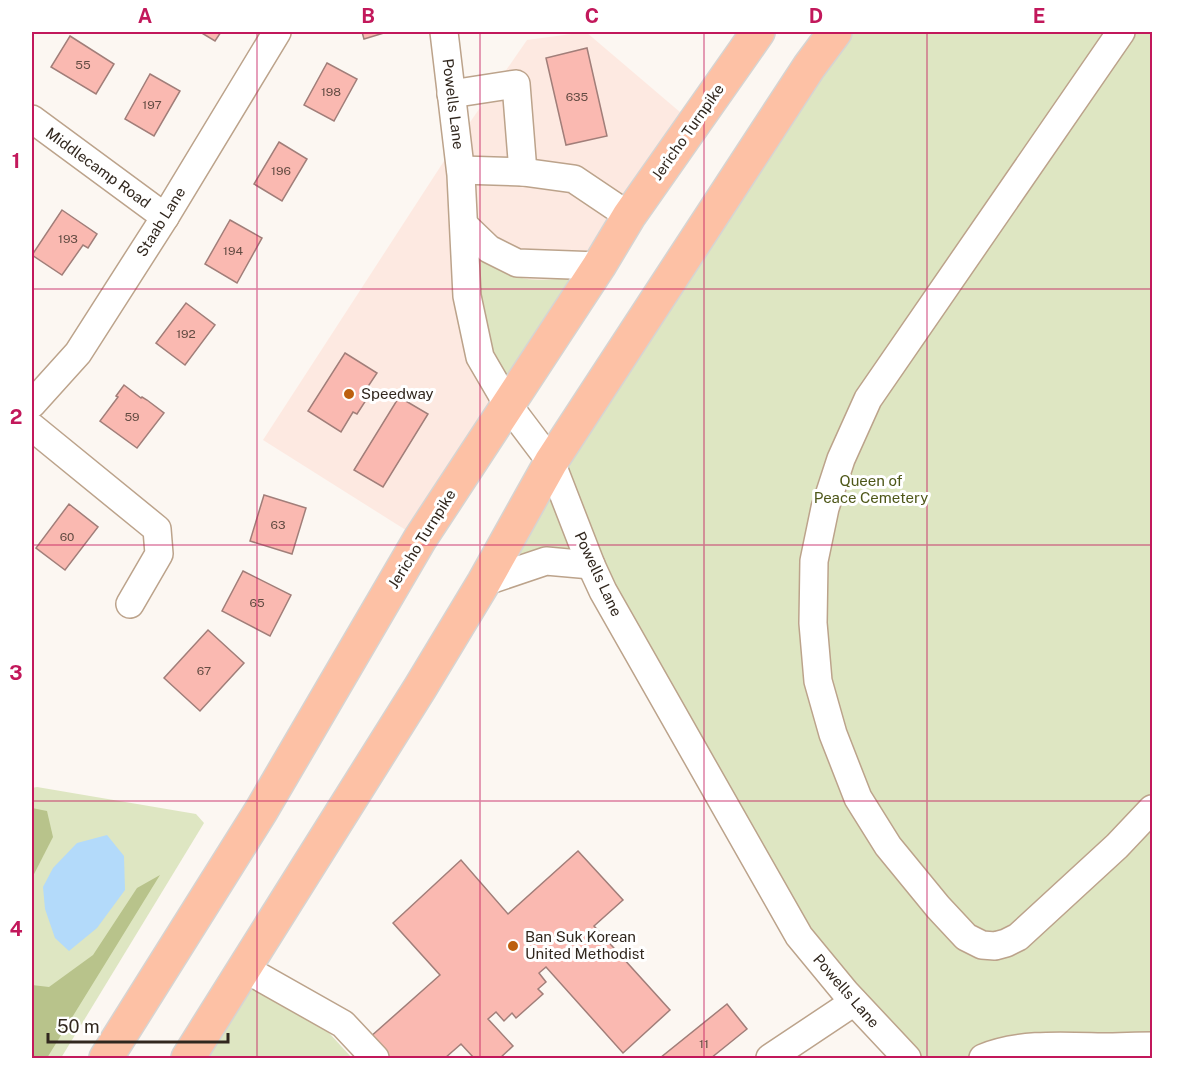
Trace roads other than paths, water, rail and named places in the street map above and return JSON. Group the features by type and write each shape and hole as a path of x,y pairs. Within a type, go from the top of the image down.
{"main road":[{"name":"Jericho Turnpike","path":"106,1059 261,811 420,539 599,266 629,216 758,32"},
{"path":"188,1059 420,688 484,582 551,462 809,67 835,32"}],"street":[{"name":"Staab Lane","path":"32,404 78,353 278,32"},
{"name":"Powells Lane","path":"444,32 461,170 467,296 480,357 508,405 551,462 603,591 799,936 854,1002 907,1059"},
{"path":"1121,32 868,399 841,459 825,508 814,561 813,623 818,681 833,734 858,798 888,846 966,937 982,945 995,946 1018,937 1117,846 1152,809"},
{"path":"451,94 516,84 523,172"},
{"name":"Middlecamp Road","path":"32,119 165,216"},
{"path":"461,170 523,172 574,179 629,216"},
{"path":"464,225 489,249 517,263 599,266"},
{"path":"32,427 157,529 159,554 130,604"},
{"path":"484,582 546,561 591,565"},
{"path":"244,968 343,1024 375,1059"},
{"path":"770,1059 854,1002"},
{"path":"983,1059 1011,1050 1057,1046 1152,1046"}],"water":[{"path":"107,835 124,856 125,890 97,928 69,951 55,938 45,909 43,887 53,868 77,843"}],"place":[{"name":"Speedway","path":"349,394"},
{"name":"Ban Suk Korean United Methodist","path":"513,946"}],"park label":[{"name":"Queen of Peace Cemetery","path":"871,490"}]}
